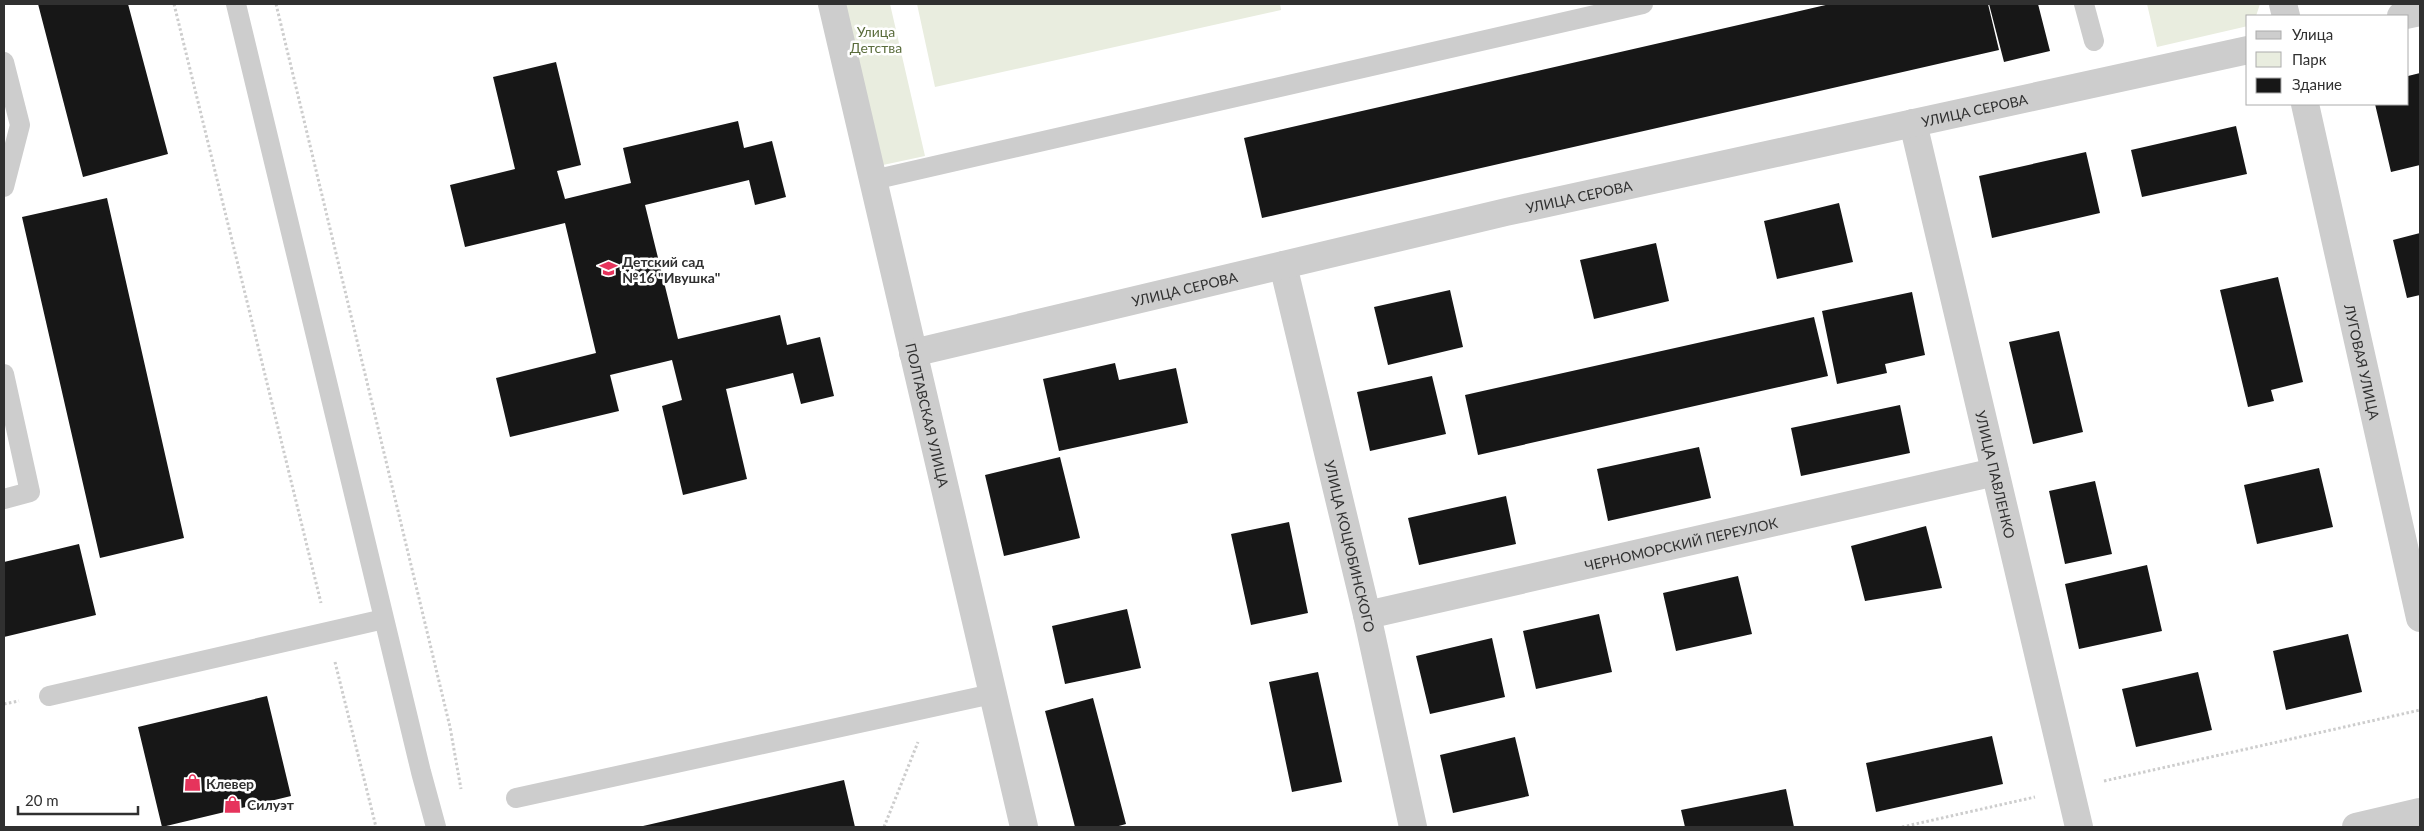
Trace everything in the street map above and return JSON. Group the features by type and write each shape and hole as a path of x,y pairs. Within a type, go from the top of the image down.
{"street":[{"name":"ПОЛТАВСКАЯ УЛИЦА","path":"832,4 1024,827"},
{"path":"2406,15 2420,12"},
{"name":"УЛИЦА СЕРОВА","path":"913,353 1506,212 2246,50"},
{"name":"ЛУГОВАЯ УЛИЦА","path":"2305,105 2420,618"},
{"name":"УЛИЦА ПАВЛЕНКО","path":"1913,123 2079,827"},
{"name":"УЛИЦА КОЦЮБИНСКОГО","path":"1283,265 1367,615 1413,827"},
{"name":"ЧЕРНОМОРСКИЙ ПЕРЕУЛОК","path":"1367,615 1995,472"},
{"path":"2356,827 2420,812"}],"lane":[{"path":"236,4 420,772 436,827"},
{"path":"873,180 1643,4"},
{"path":"2084,4 2094,41"},
{"path":"4,62 20,125 4,187"},
{"path":"4,374 30,492 4,499"},
{"path":"49,696 384,619"},
{"path":"516,798 992,694"}],"path":[{"path":"174,4 376,827"},
{"path":"276,4 448,718 461,791"},
{"path":"884,827 932,707"},
{"path":"1902,827 2420,710"}],"green space":[{"name":"Улица Детства","path":"845,4 890,4 925,156 883,165"},
{"path":"917,4 1280,4 1281,10 935,87"},
{"path":"2147,4 2260,4 2256,15 2246,15 2246,26 2157,47"}],"building":[{"path":"38,4 128,4 168,154 83,177"},
{"path":"1830,4 1988,4 1999,50 1262,218 1244,138"},
{"path":"1989,4 2038,4 2050,51 2004,62"},
{"path":"556,62 581,165 557,171 565,199 631,183 623,148 738,121 744,148 772,141 786,197 755,205 749,180 645,205 678,339 780,315 787,345 820,337 834,396 801,404 793,373 726,389 747,479 683,495 662,406 682,400 672,360 610,375 619,411 510,437 496,378 596,353 565,223 465,247 450,185 515,169 493,77"},
{"path":"2420,73 2420,165 2391,172 2375,105 2409,105 2409,76"},
{"path":"2236,126 2247,174 2142,197 2131,150"},
{"path":"2086,152 2100,213 1992,238 1979,176"},
{"path":"107,198 184,538 100,558 22,217"},
{"path":"1839,203 1853,262 1777,279 1764,221"},
{"path":"2420,233 2420,295 2407,298 2393,240"},
{"path":"1656,243 1669,301 1594,319 1580,260"},
{"path":"2278,277 2303,382 2271,390 2274,401 2248,407 2220,290"},
{"path":"1450,290 1463,347 1388,365 1374,307"},
{"path":"1912,292 1925,355 1885,364 1887,373 1837,384 1822,311"},
{"path":"1814,317 1828,376 1478,455 1465,395"},
{"path":"2059,331 2083,432 2033,444 2009,342"},
{"path":"1115,363 1119,380 1176,368 1188,423 1059,451 1043,379"},
{"path":"1432,376 1446,434 1370,451 1357,392"},
{"path":"1900,405 1910,453 1801,476 1791,428"},
{"path":"1699,447 1711,498 1608,521 1597,469"},
{"path":"1060,457 1080,538 1004,556 985,475"},
{"path":"2319,468 2333,527 2257,544 2244,485"},
{"path":"2095,481 2112,554 2065,564 2049,491"},
{"path":"1506,496 1516,544 1419,565 1408,518"},
{"path":"1289,522 1308,613 1251,625 1231,534"},
{"path":"1926,526 1942,588 1865,601 1851,546"},
{"path":"79,544 96,615 4,637 4,562"},
{"path":"2147,565 2162,631 2079,649 2065,584"},
{"path":"1738,576 1752,634 1676,651 1663,593"},
{"path":"1127,609 1141,668 1065,684 1052,626"},
{"path":"1599,614 1612,672 1536,689 1523,631"},
{"path":"2348,634 2362,692 2286,710 2273,651"},
{"path":"1492,638 1505,697 1430,714 1416,656"},
{"path":"1318,672 1342,782 1292,792 1269,682"},
{"path":"2198,672 2212,730 2136,747 2122,689"},
{"path":"267,696 291,796 162,827 138,727"},
{"path":"1093,698 1126,824 1115,827 1075,827 1045,711"},
{"path":"1992,736 2003,784 1876,812 1866,763"},
{"path":"1515,737 1529,796 1453,813 1440,755"},
{"path":"844,780 855,827 643,827 643,826"},
{"path":"1786,789 1794,827 1685,827 1681,810"}],"place":[{"name":"Детский сад №16 \"Ивушка\"","path":"608,269"},
{"name":"Клевер","path":"192,783"},
{"name":"Силуэт","path":"233,804"}]}
